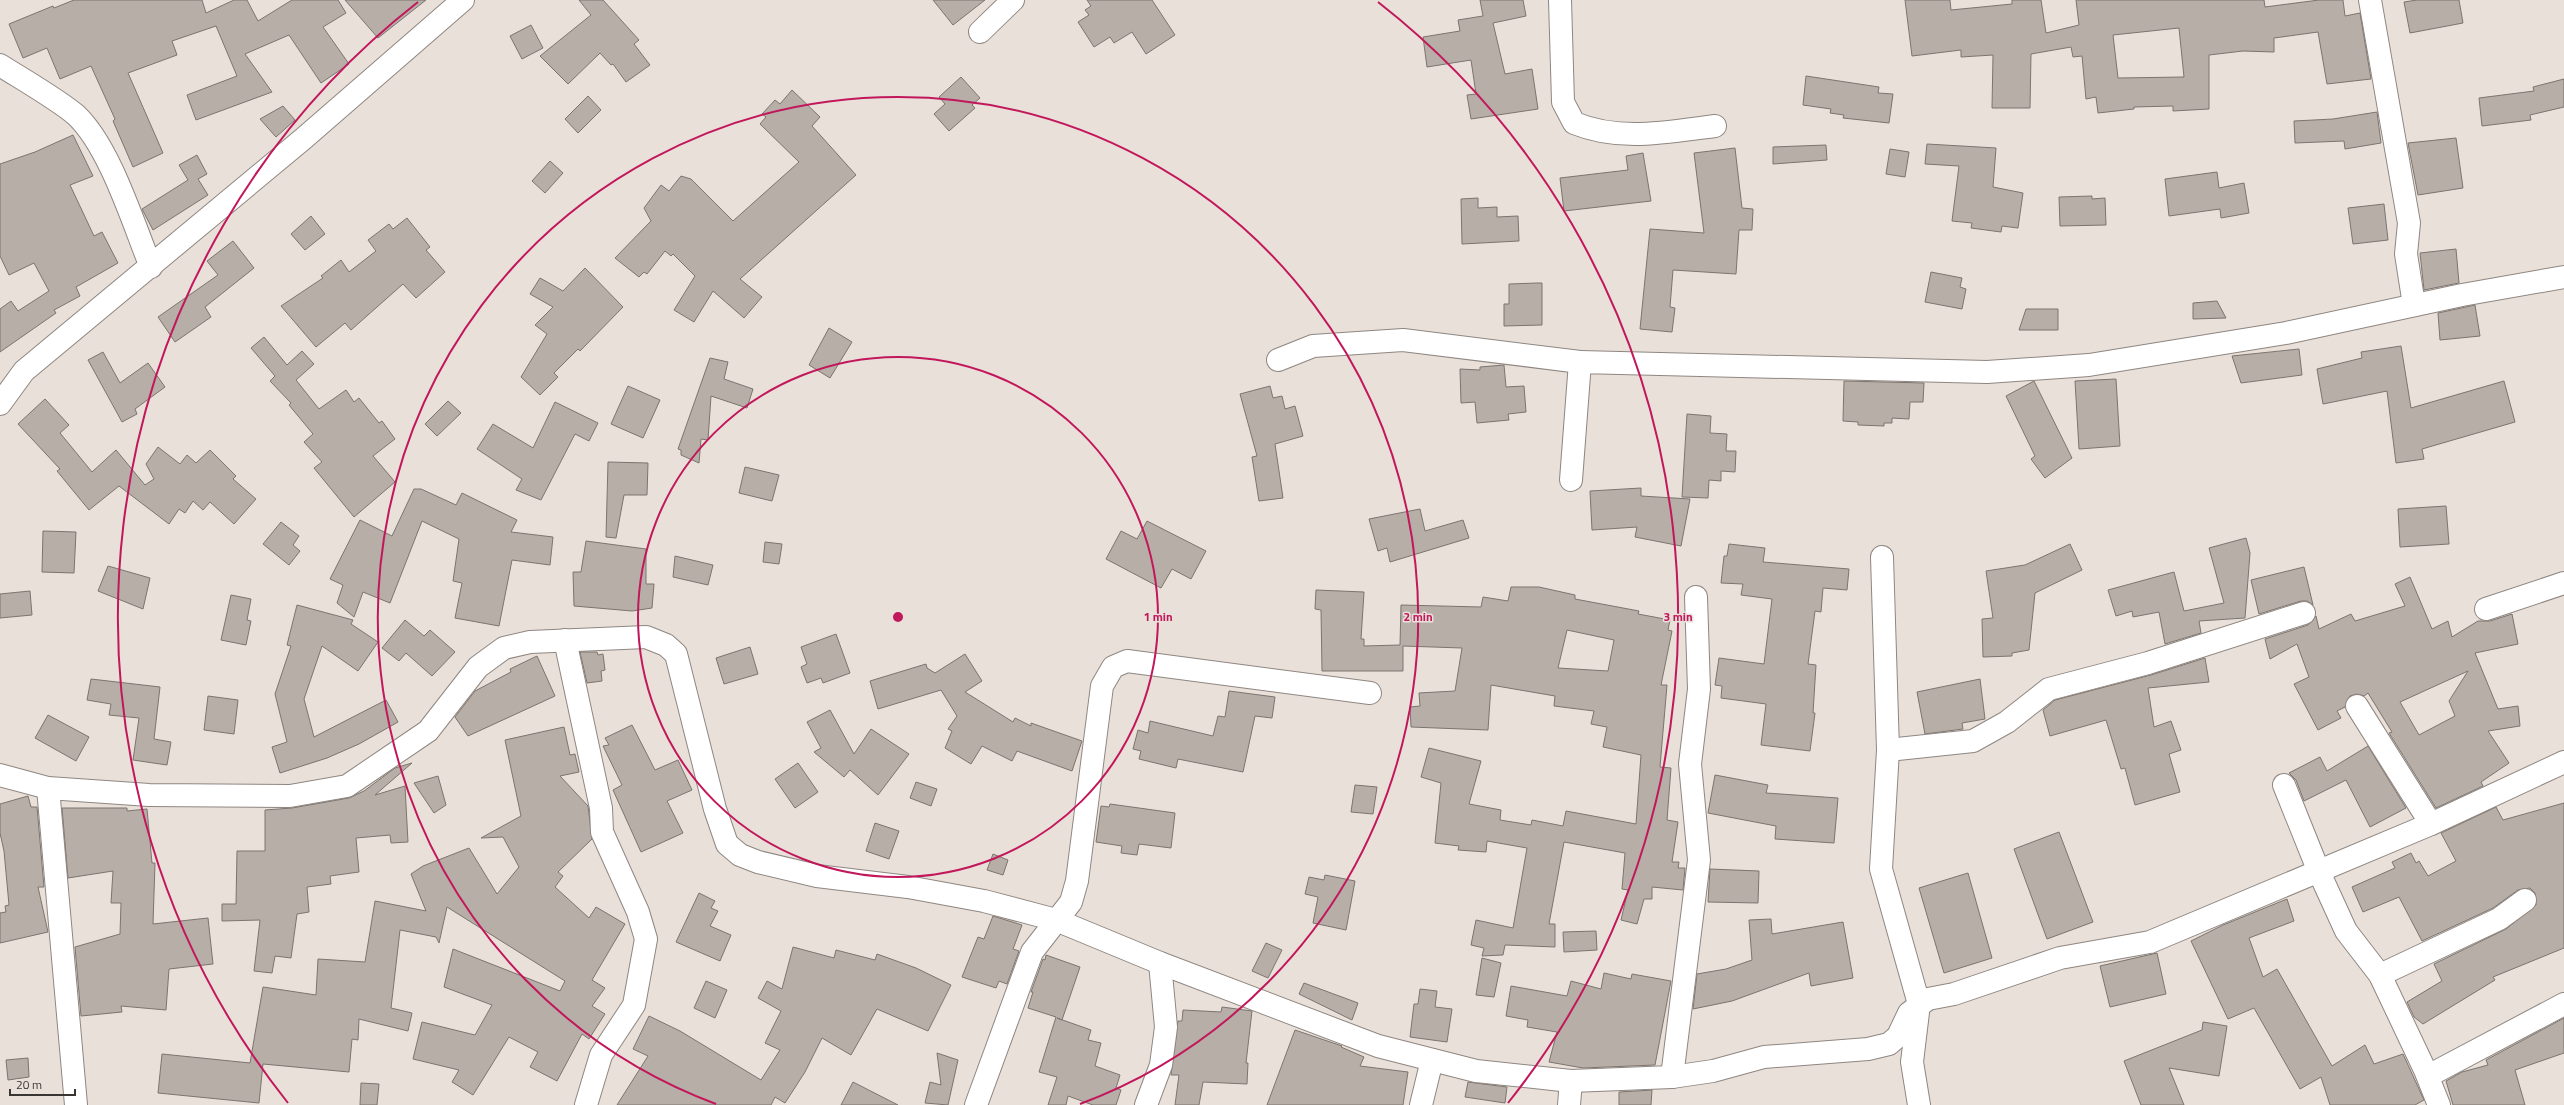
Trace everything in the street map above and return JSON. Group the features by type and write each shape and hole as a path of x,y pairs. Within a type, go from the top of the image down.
{"street":[{"path":"0,404 24,371 151,267 303,139 463,0"},
{"path":"980,32 1013,0"},
{"path":"1560,0 1563,102 1574,123 1604,133 1639,135 1715,126"},
{"path":"2370,0 2409,223 2406,254 2414,305"},
{"path":"0,64 75,115 88,130 107,160 151,267"},
{"path":"1278,360 1313,346 1403,340 1580,362 1987,372 2089,365 2286,333 2414,305 2564,277"},
{"path":"1571,480 1580,362"},
{"path":"1882,557 1888,750 1881,869 1919,1004 1912,1062 1919,1105"},
{"path":"2486,609 2564,583"},
{"path":"1672,1077 1699,860 1690,764 1699,689 1696,597"},
{"path":"1888,750 1973,741 2007,722 2049,689 2148,663 2304,613"},
{"path":"0,775 48,788 149,795 290,796 347,786 428,730 478,667 504,648 530,642 646,637 666,645 676,654 720,823 727,844 740,855 758,862 817,876 908,887 977,900 1056,920 1160,963 1378,1046 1476,1071 1571,1081 1672,1077 1713,1071 1764,1057 1868,1049 1889,1044 1898,1036 1909,1013 1919,1004 2060,958 2150,942 2431,824 2564,762"},
{"path":"565,640 601,808 602,832 638,912 646,939 634,1005 601,1055 586,1105"},
{"path":"976,1105 1032,952 1070,902 1077,881 1102,686 1113,667 1127,661 1370,694"},
{"path":"2356,706 2431,824"},
{"path":"2284,785 2319,872 2346,932 2380,975 2428,1076 2439,1105"},
{"path":"48,788 76,1105"},
{"path":"2380,975 2499,919 2525,900"},
{"path":"1146,1105 1161,1065 1166,1027 1160,963"},
{"path":"2428,1076 2564,1004"},
{"path":"1421,1105 1432,1060"},
{"path":"1569,1105 1571,1081"}],"building":[{"path":"74,0 202,0 206,13 234,0 247,0 258,21 292,0 338,0 346,13 323,27 349,64 321,83 289,35 245,54 272,92 196,120 187,95 237,76 216,26 172,41 177,55 128,73 163,153 133,167 113,121 115,119 91,66 60,79 47,48 23,58 9,24 53,6 54,8"},
{"path":"345,0 426,0 378,38"},
{"path":"579,0 603,0 639,40 634,44 650,65 626,82 613,64 611,65 600,53 568,84 540,56 591,15"},
{"path":"933,0 985,0 953,25"},
{"path":"1087,0 1152,0 1175,35 1146,54 1132,32 1114,43 1110,37 1094,47 1078,22 1089,15 1085,10 1091,6"},
{"path":"1480,0 1523,0 1526,16 1493,23 1505,74 1532,69 1538,109 1471,119 1467,95 1476,94 1471,60 1427,67 1423,37 1460,31 1458,20 1483,16"},
{"path":"1905,0 1950,0 1951,10 2012,4 2012,0 2041,0 2046,33 2079,25 2076,0 2264,0 2265,7 2319,0 2343,0 2345,16 2360,13 2371,79 2327,84 2318,32 2274,38 2274,52 2243,51 2209,55 2209,109 2173,111 2173,106 2134,107 2134,109 2098,113 2096,97 2086,99 2082,56 2073,57 2071,47 2031,54 2030,108 1992,108 1993,55 1961,57 1961,50 1912,56","holes":["2179,28 2184,77 2118,78 2113,35"]},
{"path":"2417,0 2459,0 2463,23 2410,33 2404,2"},
{"path":"531,25 543,48 522,59 510,36"},
{"path":"1806,76 1879,87 1878,93 1893,94 1889,123 1843,118 1844,115 1830,113 1831,109 1803,105"},
{"path":"961,77 980,98 972,105 975,108 949,131 934,114 945,104 939,97"},
{"path":"2564,79 2564,107 2530,115 2531,120 2482,126 2479,98 2534,91 2533,87"},
{"path":"792,90 820,117 812,126 856,175 740,279 762,297 744,318 713,291 694,322 674,310 695,276 673,254 671,256 665,251 647,274 644,272 639,277 615,258 651,221 644,208 661,185 669,191 681,176 691,179 733,221 799,162 760,124 766,117 762,114 775,100 780,104"},
{"path":"588,96 601,110 578,133 565,119"},
{"path":"283,106 295,120 276,137 260,119"},
{"path":"2377,112 2381,143 2345,149 2344,141 2295,143 2294,121 2333,119"},
{"path":"73,135 93,176 70,185 94,236 102,232 118,263 76,287 80,296 54,310 56,313 0,352 0,309 11,301 18,311 49,291 34,263 9,275 0,256 0,164 35,152"},
{"path":"2456,138 2463,188 2418,195 2408,143"},
{"path":"1927,144 1996,148 1993,187 2023,193 2018,228 2002,226 2001,232 1971,228 1972,223 1952,221 1959,166 1925,164"},
{"path":"1826,145 1827,160 1773,164 1773,147"},
{"path":"1735,148 1742,208 1753,209 1752,230 1739,230 1736,274 1673,270 1670,307 1675,308 1672,332 1640,329 1650,229 1704,233 1694,153"},
{"path":"1890,149 1909,152 1905,177 1886,174"},
{"path":"1643,153 1651,201 1564,211 1560,178 1628,170 1626,156"},
{"path":"197,155 207,174 198,179 208,195 153,230 142,209 188,180 179,165"},
{"path":"550,161 563,173 545,193 532,181"},
{"path":"2217,172 2219,188 2244,183 2249,213 2221,218 2220,209 2169,216 2165,179"},
{"path":"2092,196 2092,199 2105,198 2106,225 2060,226 2059,197"},
{"path":"1478,198 1478,208 1497,207 1497,217 1518,216 1519,241 1462,244 1461,199"},
{"path":"2384,204 2388,240 2353,244 2348,208"},
{"path":"311,216 325,234 305,250 291,234"},
{"path":"407,218 430,247 426,250 445,272 416,298 403,284 351,330 345,323 316,347 281,306 323,278 321,276 341,260 349,272 376,251 368,240 389,224 393,229"},
{"path":"233,241 254,268 205,307 211,317 175,342 158,317 218,275 207,261"},
{"path":"2456,249 2459,283 2424,290 2420,253"},
{"path":"585,268 623,307 580,351 578,349 554,373 558,377 540,395 521,377 547,334 535,325 553,307 530,294 540,278 563,291"},
{"path":"1931,272 1962,278 1960,287 1966,289 1962,309 1925,302"},
{"path":"1542,283 1542,325 1504,326 1504,304 1509,304 1509,284"},
{"path":"2217,301 2226,318 2193,319 2193,303"},
{"path":"2475,305 2480,336 2440,340 2438,313"},
{"path":"2026,309 2058,309 2058,330 2019,330"},
{"path":"829,328 852,342 830,378 809,365"},
{"path":"264,337 287,365 302,351 314,364 296,380 319,409 346,390 354,402 359,398 379,423 382,421 395,439 373,456 395,482 354,517 314,468 322,462 304,442 313,434 289,405 291,403 270,381 275,376 251,348"},
{"path":"2401,346 2411,408 2504,381 2515,422 2422,449 2424,459 2396,463 2387,391 2323,404 2317,369 2362,358 2361,352"},
{"path":"2299,349 2302,375 2241,383 2232,356"},
{"path":"103,352 120,383 148,363 165,387 135,409 137,414 122,422 88,360"},
{"path":"710,358 728,362 724,379 753,389 747,408 711,396 708,440 701,439 699,463 681,455 681,450 678,449"},
{"path":"1504,365 1506,387 1524,386 1526,412 1508,414 1509,420 1477,423 1475,402 1461,403 1460,369 1480,370 1480,367"},
{"path":"2116,379 2120,446 2079,449 2075,381"},
{"path":"1844,381 1924,383 1923,402 1910,402 1909,419 1892,418 1892,423 1884,423 1884,426 1858,425 1858,422 1843,421"},
{"path":"2034,381 2072,458 2045,478 2031,459 2035,456 2006,396"},
{"path":"628,386 660,400 643,438 611,424"},
{"path":"1270,386 1273,398 1282,396 1285,409 1295,406 1303,436 1275,444 1283,498 1259,501 1252,457 1257,456 1240,394"},
{"path":"45,399 69,425 60,433 92,472 116,450 145,485 154,479 146,464 158,447 180,464 187,455 196,463 210,450 236,476 233,479 256,499 234,524 210,502 203,510 193,501 185,513 179,509 169,524 119,486 89,510 57,471 60,469 18,424"},
{"path":"448,401 461,413 437,436 425,424"},
{"path":"555,402 598,423 589,441 575,434 541,500 516,490 522,479 477,449 493,424 533,448"},
{"path":"1687,414 1711,416 1710,433 1727,434 1726,451 1736,451 1735,472 1721,471 1721,481 1709,480 1708,498 1682,497"},
{"path":"608,462 648,463 647,495 624,495 616,538 606,537"},
{"path":"745,467 779,475 772,501 739,493"},
{"path":"1641,488 1641,496 1690,499 1681,546 1635,537 1637,527 1592,530 1590,491"},
{"path":"414,489 421,489 456,505 462,493 517,520 511,532 553,537 550,565 512,560 499,626 455,618 462,583 453,581 459,539 422,521 390,603 363,592 354,617 337,603 343,585 330,579 360,520 392,536"},
{"path":"2446,506 2449,544 2400,547 2398,509"},
{"path":"1420,509 1425,531 1463,520 1469,538 1390,562 1387,548 1378,551 1369,519"},
{"path":"1147,521 1206,551 1191,579 1172,569 1161,588 1106,559 1121,531 1137,539"},
{"path":"281,522 299,536 293,545 300,551 289,565 263,544"},
{"path":"43,531 76,532 74,573 42,572"},
{"path":"2246,538 2250,553 2245,618 2199,621 2201,633 2165,644 2159,612 2133,617 2132,611 2116,616 2108,590 2174,572 2184,611 2224,603 2209,548"},
{"path":"586,541 646,549 646,584 654,584 652,608 632,611 574,606 573,572 581,572"},
{"path":"765,542 782,544 779,564 763,562"},
{"path":"1729,544 1765,548 1763,562 1849,569 1847,590 1823,588 1821,612 1815,611 1808,664 1816,665 1813,713 1815,713 1810,751 1761,745 1766,704 1721,698 1722,686 1715,685 1719,658 1764,664 1772,599 1741,595 1743,584 1721,583 1724,556 1727,556"},
{"path":"2070,544 2082,570 2035,593 2029,650 2012,653 2012,656 1983,657 1982,619 1993,618 1986,571 2025,565"},
{"path":"675,556 713,565 708,585 673,577"},
{"path":"108,566 150,578 143,609 98,591"},
{"path":"2304,567 2313,605 2307,601 2301,601 2259,614 2251,580"},
{"path":"2410,577 2432,629 2448,621 2452,637 2478,621 2490,621 2512,614 2518,644 2475,653 2498,709 2518,706 2520,726 2488,731 2509,763 2481,782 2483,786 2436,808 2389,733 2392,732 2368,693 2364,696 2357,694 2350,696 2345,707 2337,711 2341,718 2318,730 2294,684 2309,677 2297,644 2270,659 2265,639 2308,625 2316,616 2319,629 2351,614 2355,621 2405,606 2395,584","holes":["2468,671 2449,701 2455,716 2419,735 2400,702"]},
{"path":"1511,587 1539,587 1575,595 1575,599 1639,611 1638,614 1670,620 1668,630 1672,631 1661,685 1667,685 1660,767 1671,768 1667,820 1678,822 1672,862 1679,862 1678,868 1685,868 1683,890 1652,887 1652,899 1644,899 1637,924 1621,920 1628,890 1622,889 1625,853 1564,842 1549,924 1555,924 1555,947 1505,945 1503,955 1482,956 1484,948 1471,945 1476,920 1513,928 1527,848 1487,841 1486,852 1458,850 1459,846 1435,843 1441,783 1421,777 1429,748 1481,761 1469,804 1501,810 1500,820 1531,825 1532,820 1563,826 1566,811 1636,824 1641,755 1603,747 1607,727 1591,724 1594,711 1554,706 1555,696 1491,685 1488,730 1411,727 1410,707 1420,706 1419,693 1455,691 1462,648 1403,646 1403,671 1322,671 1321,610 1315,609 1316,590 1364,592 1361,639 1364,639 1364,646 1400,645 1401,605 1481,607 1483,597 1508,601","holes":["1567,630 1614,640 1608,671 1558,668"]},
{"path":"30,591 32,615 0,618 0,594"},
{"path":"231,595 251,599 247,620 251,621 246,645 221,640"},
{"path":"297,605 353,620 351,624 378,642 358,671 322,646 304,699 314,737 386,700 398,722 359,744 327,758 280,773 272,747 287,742 275,694 291,646 287,645"},
{"path":"405,620 424,636 430,630 455,652 432,676 406,653 399,661 382,648"},
{"path":"836,634 850,673 823,683 821,678 807,683 801,667 807,664 801,647"},
{"path":"750,647 758,674 724,684 716,658"},
{"path":"580,652 597,652 598,655 603,654 605,670 601,671 602,681 587,683"},
{"path":"965,654 982,681 965,692 1013,722 1015,718 1031,726 1031,723 1082,741 1072,771 1017,751 1012,761 982,746 971,764 945,748 952,731 948,729 957,716 941,690 878,709 870,681 926,664 927,668 935,673"},
{"path":"537,656 555,696 468,736 455,717 475,691 511,672 510,669"},
{"path":"2205,658 2209,682 2148,688 2154,727 2171,721 2181,750 2169,754 2180,792 2135,805 2125,768 2121,769 2106,720 2050,736 2043,710 2055,700 2151,675"},
{"path":"91,679 160,687 154,739 171,742 167,765 133,760 139,718 109,715 111,704 87,700"},
{"path":"1980,679 1985,719 1962,723 1963,729 1925,734 1917,692"},
{"path":"1229,691 1275,697 1272,718 1255,716 1243,772 1178,759 1176,768 1139,759 1141,751 1133,749 1138,730 1148,733 1150,721 1213,736 1218,716 1225,717"},
{"path":"208,696 238,700 234,734 204,730"},
{"path":"830,710 854,754 871,729 909,754 878,795 850,770 844,777 814,752 821,748 807,722"},
{"path":"48,715 89,737 76,761 35,738"},
{"path":"632,725 655,770 678,760 692,790 667,801 683,833 641,852 613,790 622,785 603,746 609,745 605,738"},
{"path":"564,727 570,755 575,754 579,772 560,776 588,806 592,839 558,872 563,876 555,887 589,918 596,907 625,924 592,980 605,988 592,1006 605,1014 589,1039 582,1034 557,1081 530,1067 538,1052 509,1037 473,1095 452,1082 459,1070 413,1059 422,1022 475,1035 492,1005 444,987 453,949 560,991 565,981 447,907 439,943 436,937 400,930 391,1008 412,1013 408,1031 359,1019 358,1040 352,1039 349,1072 263,1064 259,1103 158,1093 162,1054 250,1063 263,987 316,995 318,959 365,962 375,901 426,911 411,874 423,866 469,848 497,894 519,867 503,837 481,838 521,816 505,740"},
{"path":"2368,746 2406,808 2370,827 2346,780 2304,801 2296,780 2289,773 2320,757 2327,771"},
{"path":"412,763 375,795 405,786 408,842 391,843 390,835 356,838 359,872 330,876 331,884 307,887 309,912 297,914 291,958 275,956 272,973 254,971 260,920 222,921 222,904 236,904 237,851 265,851 265,810 292,808 349,798 364,791 395,768"},
{"path":"798,763 818,792 795,808 775,779"},
{"path":"1715,775 1768,785 1766,793 1838,798 1834,843 1775,839 1776,826 1708,813"},
{"path":"438,776 446,805 434,813 414,783"},
{"path":"916,782 937,789 931,806 910,798"},
{"path":"1355,785 1377,787 1373,814 1351,812"},
{"path":"28,796 31,807 37,807 44,887 38,887 48,932 0,943 0,913 6,912 5,906 9,905 4,851 0,833 0,804"},
{"path":"2564,803 2564,948 2493,977 2495,980 2423,1024 2414,1017 2407,1002 2442,981 2434,964 2506,929 2536,905 2535,893 2530,888 2518,890 2493,908 2422,941 2399,897 2363,912 2352,887 2395,868 2392,862 2411,853 2416,863 2419,861 2428,876 2456,861 2441,833 2496,807 2503,820"},
{"path":"1110,804 1175,813 1171,848 1139,844 1137,855 1121,853 1122,846 1096,842 1101,806 1109,807"},
{"path":"62,808 127,808 127,811 147,809 152,863 155,863 153,924 208,918 213,964 169,969 166,1010 121,1006 122,1012 81,1016 75,947 120,934 121,903 111,903 113,871 68,878"},
{"path":"875,823 899,831 889,859 866,851"},
{"path":"2059,832 2093,922 2047,939 2014,849"},
{"path":"993,854 1008,860 1003,875 987,870"},
{"path":"1710,869 1759,871 1758,903 1708,902"},
{"path":"1968,873 1992,958 1944,973 1919,888"},
{"path":"1325,875 1355,881 1346,930 1313,923 1318,897 1305,894 1309,877 1324,880"},
{"path":"699,893 715,901 711,908 718,911 710,926 731,935 720,961 676,942"},
{"path":"2287,899 2294,921 2249,938 2263,977 2277,969 2332,1066 2365,1045 2374,1064 2403,1054 2424,1100 2415,1105 2330,1105 2321,1077 2300,1089 2254,1008 2228,1019 2191,941 2223,925"},
{"path":"993,916 1022,925 1013,949 1019,951 1007,984 999,981 996,988 962,977 978,937 984,939"},
{"path":"1771,919 1772,934 1843,922 1853,978 1811,986 1809,973 1732,1001 1693,1009 1697,974 1726,969 1752,960 1749,920"},
{"path":"1596,931 1597,950 1564,952 1563,932"},
{"path":"1266,943 1282,950 1268,978 1252,971"},
{"path":"793,947 834,958 836,950 875,960 877,954 916,968 951,985 928,1031 877,1009 851,1055 822,1038 805,1072 785,1103 775,1097 771,1105 617,1105 648,1056 633,1049 649,1016 680,1031 761,1080 780,1050 765,1043 781,1011 758,998 767,981 782,989"},
{"path":"2157,953 2166,994 2110,1007 2100,966"},
{"path":"1046,955 1080,967 1062,1020 1091,1030 1088,1040 1101,1043 1095,1066 1120,1075 1116,1088 1121,1090 1116,1105 1093,1105 1068,1096 1066,1105 1048,1105 1057,1077 1039,1072 1056,1017 1028,1008 1033,992 1031,992 1043,959 1045,960"},
{"path":"1482,958 1501,963 1494,997 1476,995"},
{"path":"1604,973 1631,979 1632,974 1671,981 1655,1065 1583,1068 1549,1062 1557,1032 1527,1027 1528,1020 1506,1016 1511,986 1567,996 1571,981 1601,989"},
{"path":"706,981 727,990 715,1018 694,1008"},
{"path":"1304,983 1358,1003 1352,1020 1299,994"},
{"path":"1420,989 1437,991 1435,1007 1452,1009 1447,1042 1410,1037 1414,1004 1418,1004"},
{"path":"1222,1007 1252,1011 1246,1063 1248,1063 1247,1084 1203,1082 1199,1105 1175,1105 1179,1075 1171,1075 1178,1021 1182,1021 1183,1010 1221,1012"},
{"path":"2564,1018 2564,1053 2515,1070 2525,1105 2453,1105 2446,1081 2462,1072 2488,1065 2486,1060"},
{"path":"2203,1022 2227,1026 2219,1076 2169,1068 2184,1105 2141,1105 2124,1061 2202,1030"},
{"path":"1295,1030 1342,1046 1341,1047 1364,1057 1360,1066 1408,1072 1403,1105 1267,1105"},
{"path":"937,1053 958,1060 948,1105 925,1103 930,1082 941,1085"},
{"path":"28,1058 29,1077 8,1080 6,1060"},
{"path":"853,1082 898,1105 841,1105"},
{"path":"1468,1082 1507,1087 1505,1103 1465,1097"},
{"path":"361,1083 379,1084 377,1105 360,1105"},
{"path":"1652,1090 1651,1105 1619,1105 1619,1092"}]}
